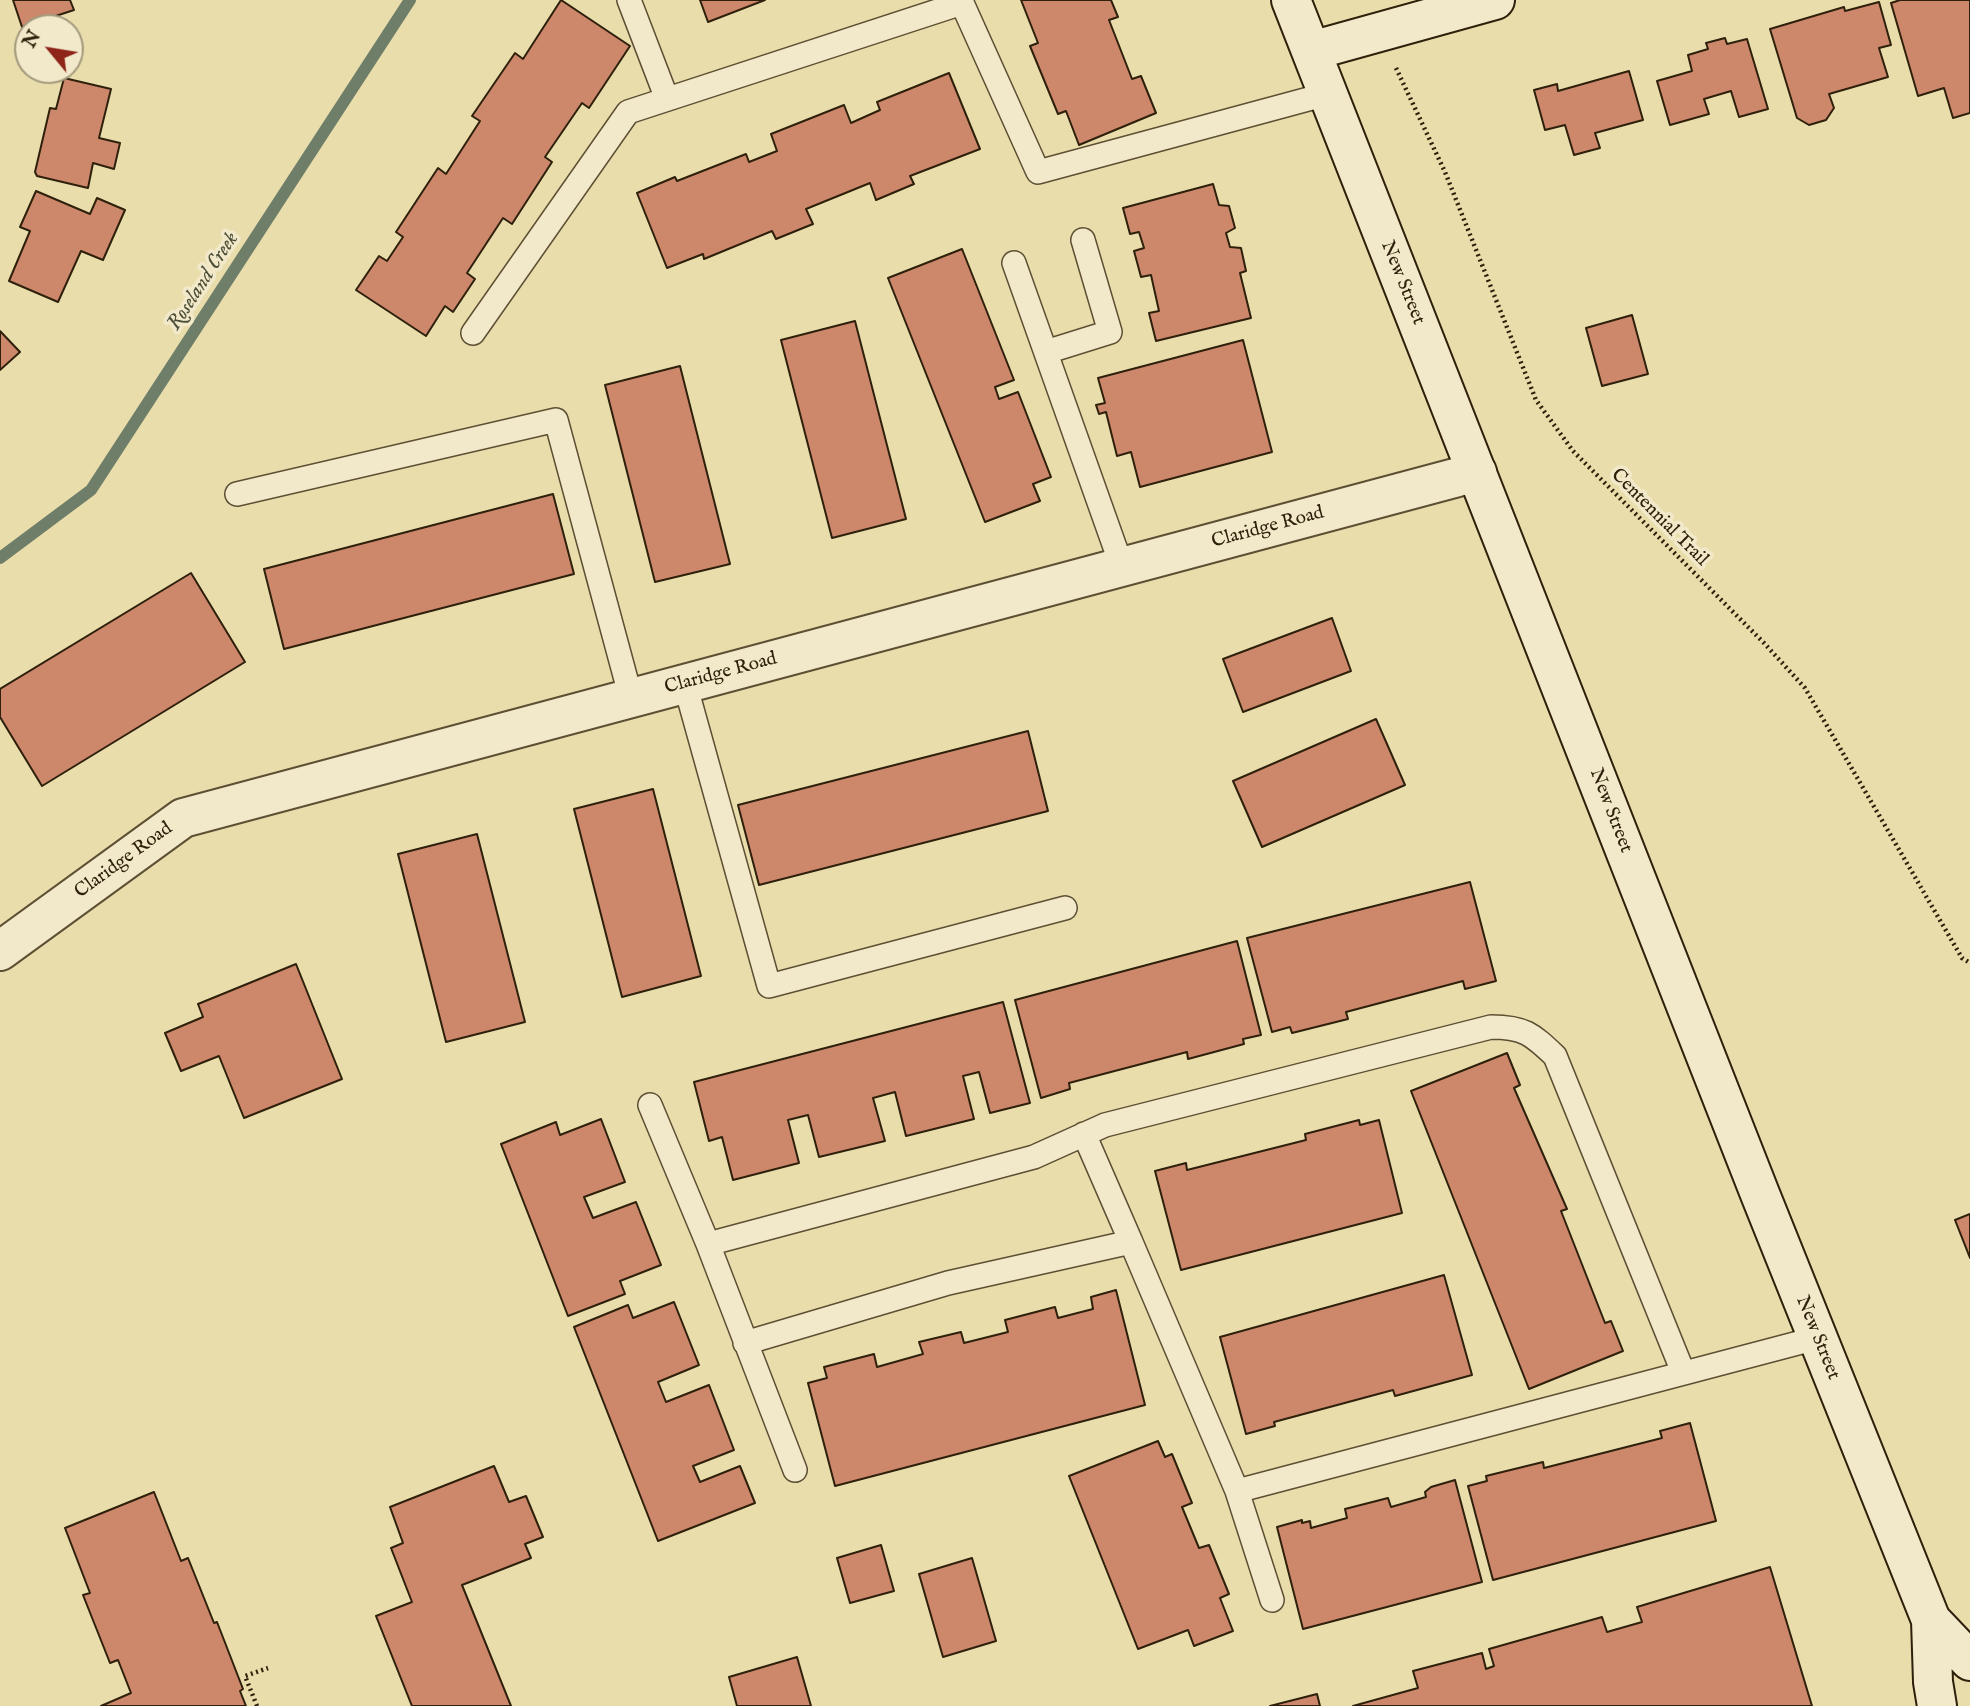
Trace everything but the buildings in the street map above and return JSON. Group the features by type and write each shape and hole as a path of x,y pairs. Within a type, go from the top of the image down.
{"main road":[{"name":"New Street","path":"1291,0 1817,1338 1931,1620 1933,1682 1937,1706"},
{"path":"1311,51 1496,0"},
{"name":"Claridge Road","path":"0,951 183,818 1477,472"},
{"name":"New Street","path":"1931,1620 1970,1661"}],"lane":[{"path":"629,0 667,99"},
{"path":"473,333 628,112 962,3 1038,172 1327,94"},
{"path":"1045,352 1110,332 1083,240"},
{"path":"1014,263 1122,567"},
{"path":"237,494 556,420 631,698"},
{"path":"685,684 769,986 1065,908"},
{"path":"708,1244 1034,1157 1105,1125 1491,1027 1515,1027 1536,1038 1555,1056 1683,1372"},
{"path":"650,1105 708,1244 795,1471"},
{"path":"1084,1134 1237,1491 1272,1600"},
{"path":"745,1343 948,1283 1130,1242"},
{"path":"1237,1491 1817,1338"}],"path":[{"name":"Centennial Trail","path":"1395,66 1446,172 1536,400 1573,451 1805,688 1962,958 1970,963"},
{"path":"257,1706 245,1676 268,1668"}],"waterway":[{"name":"Roseland Creek","path":"0,558 91,490 410,0"}]}
